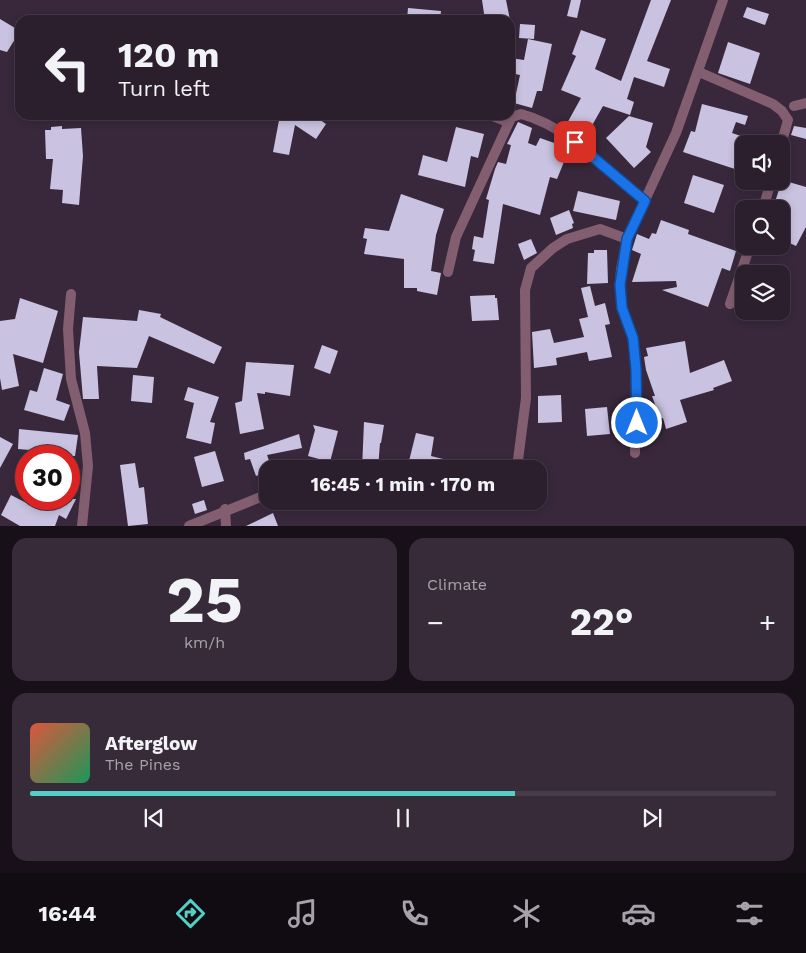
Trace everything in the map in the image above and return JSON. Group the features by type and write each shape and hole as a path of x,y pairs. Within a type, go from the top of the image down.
{"street":[{"path":"636,453 636,369 633,338 622,308 620,285 627,239 660,171 699,72 723,0"},
{"path":"699,72 773,104 782,111 788,120 784,135"},
{"path":"794,106 806,103"},
{"path":"515,116 521,114 551,126 583,148 645,201"},
{"path":"448,272 456,237 510,120"},
{"path":"518,460 526,398 525,290 531,268 553,248 567,239 600,229 627,239"},
{"path":"730,304 747,255"},
{"path":"71,294 68,329 71,379 85,433 88,466 82,526"},
{"path":"188,526 259,497"},
{"path":"225,510 226,526"}],"building":[{"path":"482,0 506,0 509,15 484,15"},
{"path":"571,0 581,0 577,18 567,16"},
{"path":"651,0 671,0 647,61 670,69 664,87 634,77 627,99 634,102 630,115 603,106 585,138 565,127 581,98 561,90 576,56 572,54 581,30 606,39 595,69 621,81"},
{"path":"747,7 769,14 765,25 743,17"},
{"path":"408,8 441,11 441,15 407,15"},
{"path":"0,19 15,28 15,39 7,52 0,50"},
{"path":"520,24 535,25 534,39 519,38"},
{"path":"528,39 552,44 542,91 537,91 532,108 515,103 520,75 515,74 515,59 524,60"},
{"path":"728,42 760,53 750,84 718,73"},
{"path":"702,104 748,116 745,125 736,122 732,133 738,135 735,135 735,169 683,152 691,131 695,132"},
{"path":"629,116 653,123 646,147 651,152 634,168 606,138"},
{"path":"279,120 320,120 326,124 316,139 295,125 289,155 273,152"},
{"path":"518,122 532,128 528,143 536,146 540,138 560,145 562,142 570,147 557,179 550,177 540,215 503,204 494,264 473,261 475,250 472,249 474,236 483,238 489,200 486,199 495,169 498,162 506,164 511,145 507,144"},
{"path":"62,126 62,129 81,128 83,156 79,205 62,203 63,190 50,189 53,159 46,159 45,130 51,130 51,127"},
{"path":"794,126 806,128 806,139 791,135"},
{"path":"456,127 484,134 478,158 471,156 465,187 418,175 423,155 447,162"},
{"path":"693,175 724,185 714,213 684,203"},
{"path":"790,182 806,187 806,227 796,246 790,243 790,200 776,200 779,190 790,190"},
{"path":"578,191 620,201 616,220 573,211"},
{"path":"401,194 444,209 436,235 431,271 441,273 437,295 417,291 417,288 404,288 404,259 364,254 367,239 363,238 365,228 389,231"},
{"path":"569,210 574,223 572,224 573,228 556,235 550,218"},
{"path":"661,220 689,230 688,234 735,251 730,271 722,268 708,307 662,290 677,287 676,281 632,282 641,254 632,250 637,234 649,239 652,233 656,234"},
{"path":"531,239 537,253 524,260 518,244"},
{"path":"594,250 607,250 608,283 587,284 588,253 594,253"},
{"path":"590,286 595,306 605,303 610,324 605,325 612,357 589,361 587,352 556,358 557,365 534,368 532,332 550,329 554,343 584,337 579,319 588,317 581,288"},
{"path":"495,295 495,298 497,298 499,320 472,321 470,296"},
{"path":"20,298 58,311 43,363 13,354 19,386 2,390 0,378 0,321 15,319"},
{"path":"139,310 161,314 160,317 222,347 214,364 149,336 137,368 97,366 99,399 83,399 79,352 83,317 137,321"},
{"path":"685,341 690,373 724,360 732,381 713,388 714,390 680,400 687,422 666,429 663,418 660,419 652,396 655,396 646,370 644,357 648,356 646,348"},
{"path":"322,345 338,351 330,374 314,368"},
{"path":"246,362 294,365 290,396 265,392 265,394 257,393 264,429 240,434 235,403 242,401"},
{"path":"44,368 63,374 56,400 70,405 64,421 24,410 30,390 37,392"},
{"path":"133,375 154,377 152,403 131,401"},
{"path":"188,387 219,397 210,422 215,423 211,444 186,438 194,403 184,400"},
{"path":"561,395 562,422 538,423 538,396"},
{"path":"607,407 610,434 587,436 585,409"},
{"path":"364,422 384,425 379,460 362,460"},
{"path":"313,425 338,431 331,460 308,456 315,430"},
{"path":"19,429 78,435 77,445 18,445"},
{"path":"416,433 434,437 431,456 447,460 409,460"},
{"path":"299,434 302,448 267,455 269,460 259,460 259,475 256,476 250,459 245,460 244,453"},
{"path":"0,437 13,444 0,468"},
{"path":"215,451 224,481 202,487 194,457"},
{"path":"135,463 139,488 144,487 148,524 128,526 120,465"},
{"path":"11,495 15,497 15,510 70,510 66,519 59,515 55,526 20,526 1,515"},
{"path":"204,500 207,510 195,514 192,504"},
{"path":"273,513 278,526 246,526"}],"route":[{"path":"575,142 645,201 627,239 620,285 622,308 633,338 636,369 637,423"}]}
